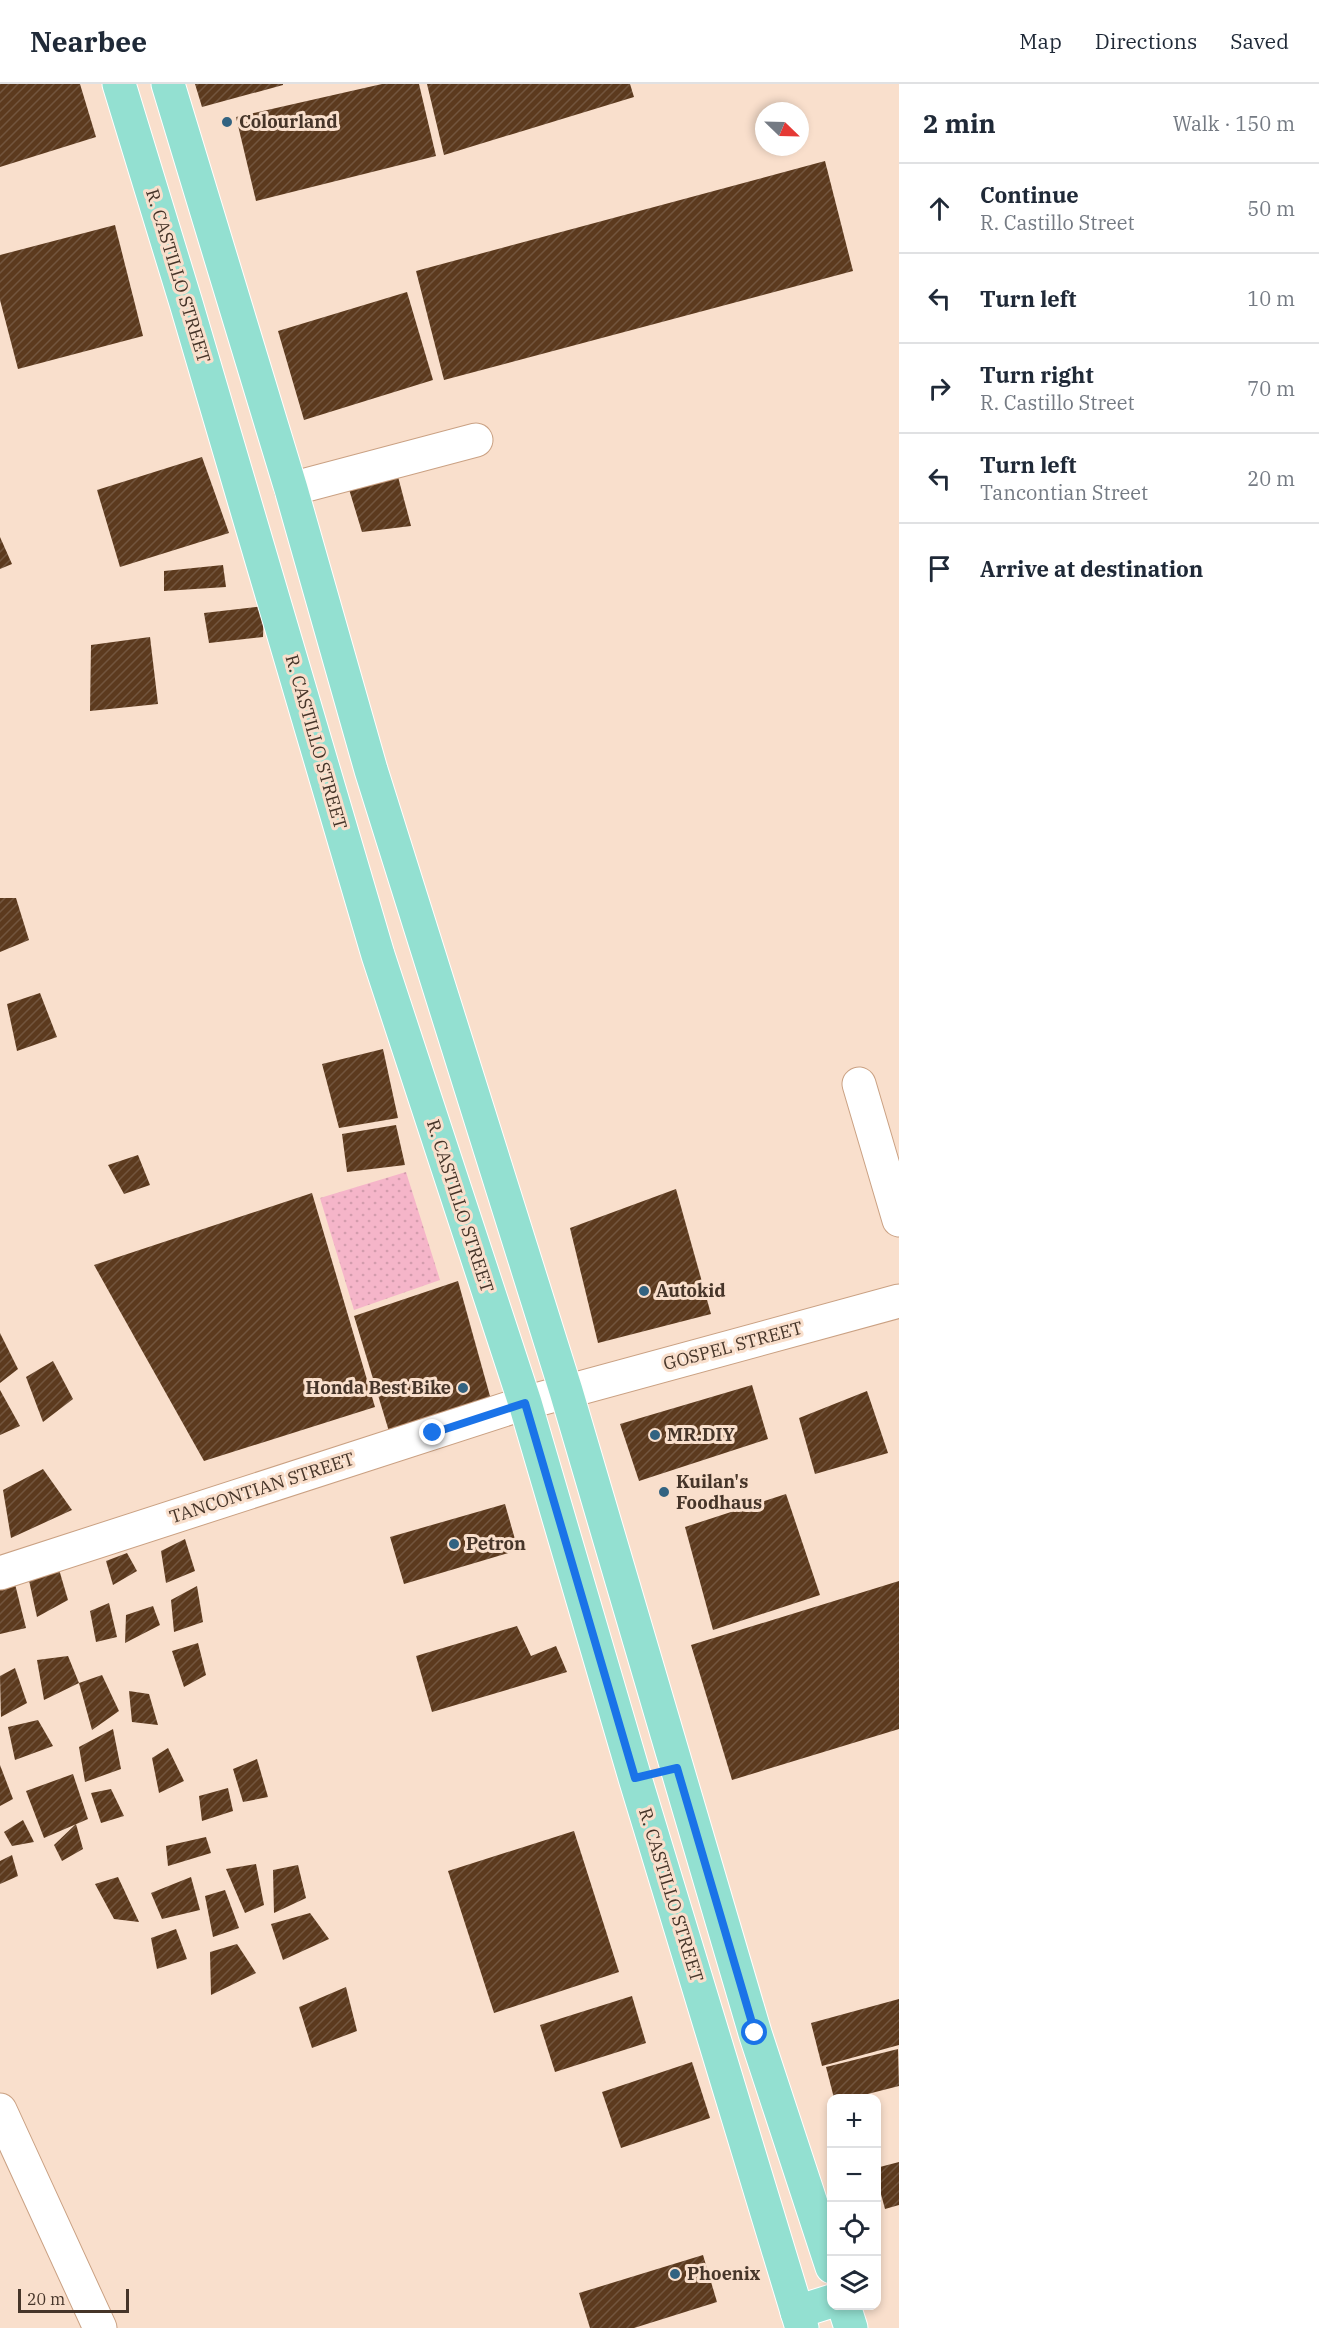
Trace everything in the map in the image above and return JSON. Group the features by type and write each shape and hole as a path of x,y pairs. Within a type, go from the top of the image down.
{"main road":[{"name":"R. CASTILLO STREET","path":"119,84 186,303 378,955 525,1403 635,1778 800,2320"},
{"path":"168,84 291,489 370,770 566,1391 755,2033 827,2256"},
{"path":"186,303 230,288"},
{"path":"579,1588 620,1575"},
{"path":"635,1778 677,1768"},
{"path":"717,2045 755,2033"},
{"path":"800,2320 827,2303"},
{"path":"845,2310 851,2328"}],"street":[{"path":"291,489 476,440"},
{"path":"859,1084 899,1220"},
{"name":"GOSPEL STREET","path":"525,1403 899,1301"},
{"name":"TANCONTIAN STREET","path":"0,1573 525,1403"},
{"path":"0,2110 100,2328"}],"shaded area":[{"path":"406,1172 440,1280 354,1310 320,1198"}],"building":[{"path":"0,84 80,84 96,137 0,167"},
{"path":"195,84 283,84 283,85 202,107"},
{"path":"382,84 419,84 436,156 256,201 236,117"},
{"path":"427,84 630,84 634,97 444,155"},
{"path":"825,161 853,271 444,380 416,271"},
{"path":"115,225 143,336 18,369 0,300 0,255"},
{"path":"407,292 433,380 304,420 278,331"},
{"path":"202,457 229,533 120,567 97,490"},
{"path":"396,469 411,526 362,532 348,486"},
{"path":"0,537 12,564 0,569"},
{"path":"223,565 226,587 164,591 164,571"},
{"path":"264,606 263,637 209,643 204,613"},
{"path":"150,637 158,704 90,711 91,645"},
{"path":"0,898 16,898 29,940 0,952"},
{"path":"40,993 57,1037 17,1051 7,1004"},
{"path":"383,1049 398,1118 339,1128 322,1064"},
{"path":"396,1125 405,1165 347,1172 342,1134"},
{"path":"138,1155 150,1185 124,1194 108,1165"},
{"path":"676,1189 711,1314 598,1343 570,1228"},
{"path":"312,1193 375,1407 204,1461 94,1265"},
{"path":"458,1281 493,1407 391,1438 354,1316"},
{"path":"0,1333 18,1369 0,1383"},
{"path":"53,1361 73,1399 43,1422 26,1377"},
{"path":"752,1385 768,1439 639,1481 620,1424"},
{"path":"0,1390 20,1426 0,1435"},
{"path":"867,1391 888,1453 815,1474 799,1418"},
{"path":"43,1469 72,1510 11,1538 3,1490"},
{"path":"786,1494 820,1595 713,1630 685,1527"},
{"name":"Petron","path":"505,1504 518,1550 404,1584 390,1537"},
{"path":"185,1539 195,1571 166,1583 161,1551"},
{"path":"127,1553 137,1571 113,1585 106,1561"},
{"path":"58,1566 68,1600 37,1617 28,1576"},
{"path":"14,1580 26,1628 0,1634 0,1585"},
{"path":"899,1581 899,1729 732,1780 691,1645"},
{"path":"197,1586 203,1622 174,1632 171,1600"},
{"path":"109,1603 117,1637 96,1642 90,1611"},
{"path":"153,1606 160,1625 125,1643 126,1615"},
{"path":"517,1626 531,1656 556,1646 567,1672 432,1712 416,1656"},
{"path":"198,1643 206,1675 184,1687 172,1651"},
{"path":"68,1656 79,1683 44,1700 37,1660"},
{"path":"15,1668 27,1703 1,1717 0,1676"},
{"path":"102,1675 119,1711 92,1730 79,1683"},
{"path":"129,1691 149,1694 158,1725 132,1722"},
{"path":"38,1720 53,1746 15,1760 8,1727"},
{"path":"113,1729 121,1769 85,1782 79,1747"},
{"path":"168,1748 184,1781 159,1793 152,1758"},
{"path":"257,1759 268,1797 243,1802 233,1769"},
{"path":"0,1765 13,1799 0,1806"},
{"path":"73,1774 88,1819 44,1838 26,1791"},
{"path":"228,1788 233,1811 202,1821 199,1796"},
{"path":"111,1789 124,1816 101,1823 91,1793"},
{"path":"23,1820 34,1842 12,1846 4,1832"},
{"path":"76,1824 83,1849 62,1861 54,1845"},
{"path":"574,1831 619,1972 494,2013 448,1871"},
{"path":"206,1837 211,1853 168,1866 166,1846"},
{"path":"12,1855 18,1876 0,1884 0,1861"},
{"path":"256,1864 264,1905 245,1913 226,1869"},
{"path":"298,1865 306,1898 274,1913 273,1870"},
{"path":"118,1877 139,1922 114,1919 95,1884"},
{"path":"191,1877 200,1910 162,1919 151,1893"},
{"path":"225,1890 239,1928 213,1937 205,1896"},
{"path":"310,1913 329,1939 283,1960 271,1924"},
{"path":"176,1929 187,1959 157,1969 151,1938"},
{"path":"237,1944 256,1973 211,1995 210,1952"},
{"path":"346,1987 357,2031 312,2048 299,2007"},
{"path":"632,1996 646,2043 555,2072 540,2025"},
{"path":"899,1999 899,2045 822,2066 811,2023"},
{"path":"898,2049 899,2086 868,2094 833,2094 826,2067"},
{"path":"692,2062 710,2118 621,2148 602,2092"},
{"path":"899,2162 899,2205 885,2209 881,2194 881,2167"},
{"name":"Phoenix","path":"703,2255 717,2302 634,2328 590,2328 579,2293"}],"place":[{"name":"Colourland","path":"227,122"},
{"name":"Autokid","path":"644,1291"},
{"name":"Honda Best Bike","path":"463,1388"},
{"name":"MR.DIY","path":"655,1435"},
{"name":"Kuilan's Foodhaus","path":"664,1492"},
{"name":"Petron","path":"454,1544"},
{"name":"Phoenix","path":"675,2274"}],"route":[{"path":"433,1433 525,1403 635,1778 677,1768 755,2033"}]}
